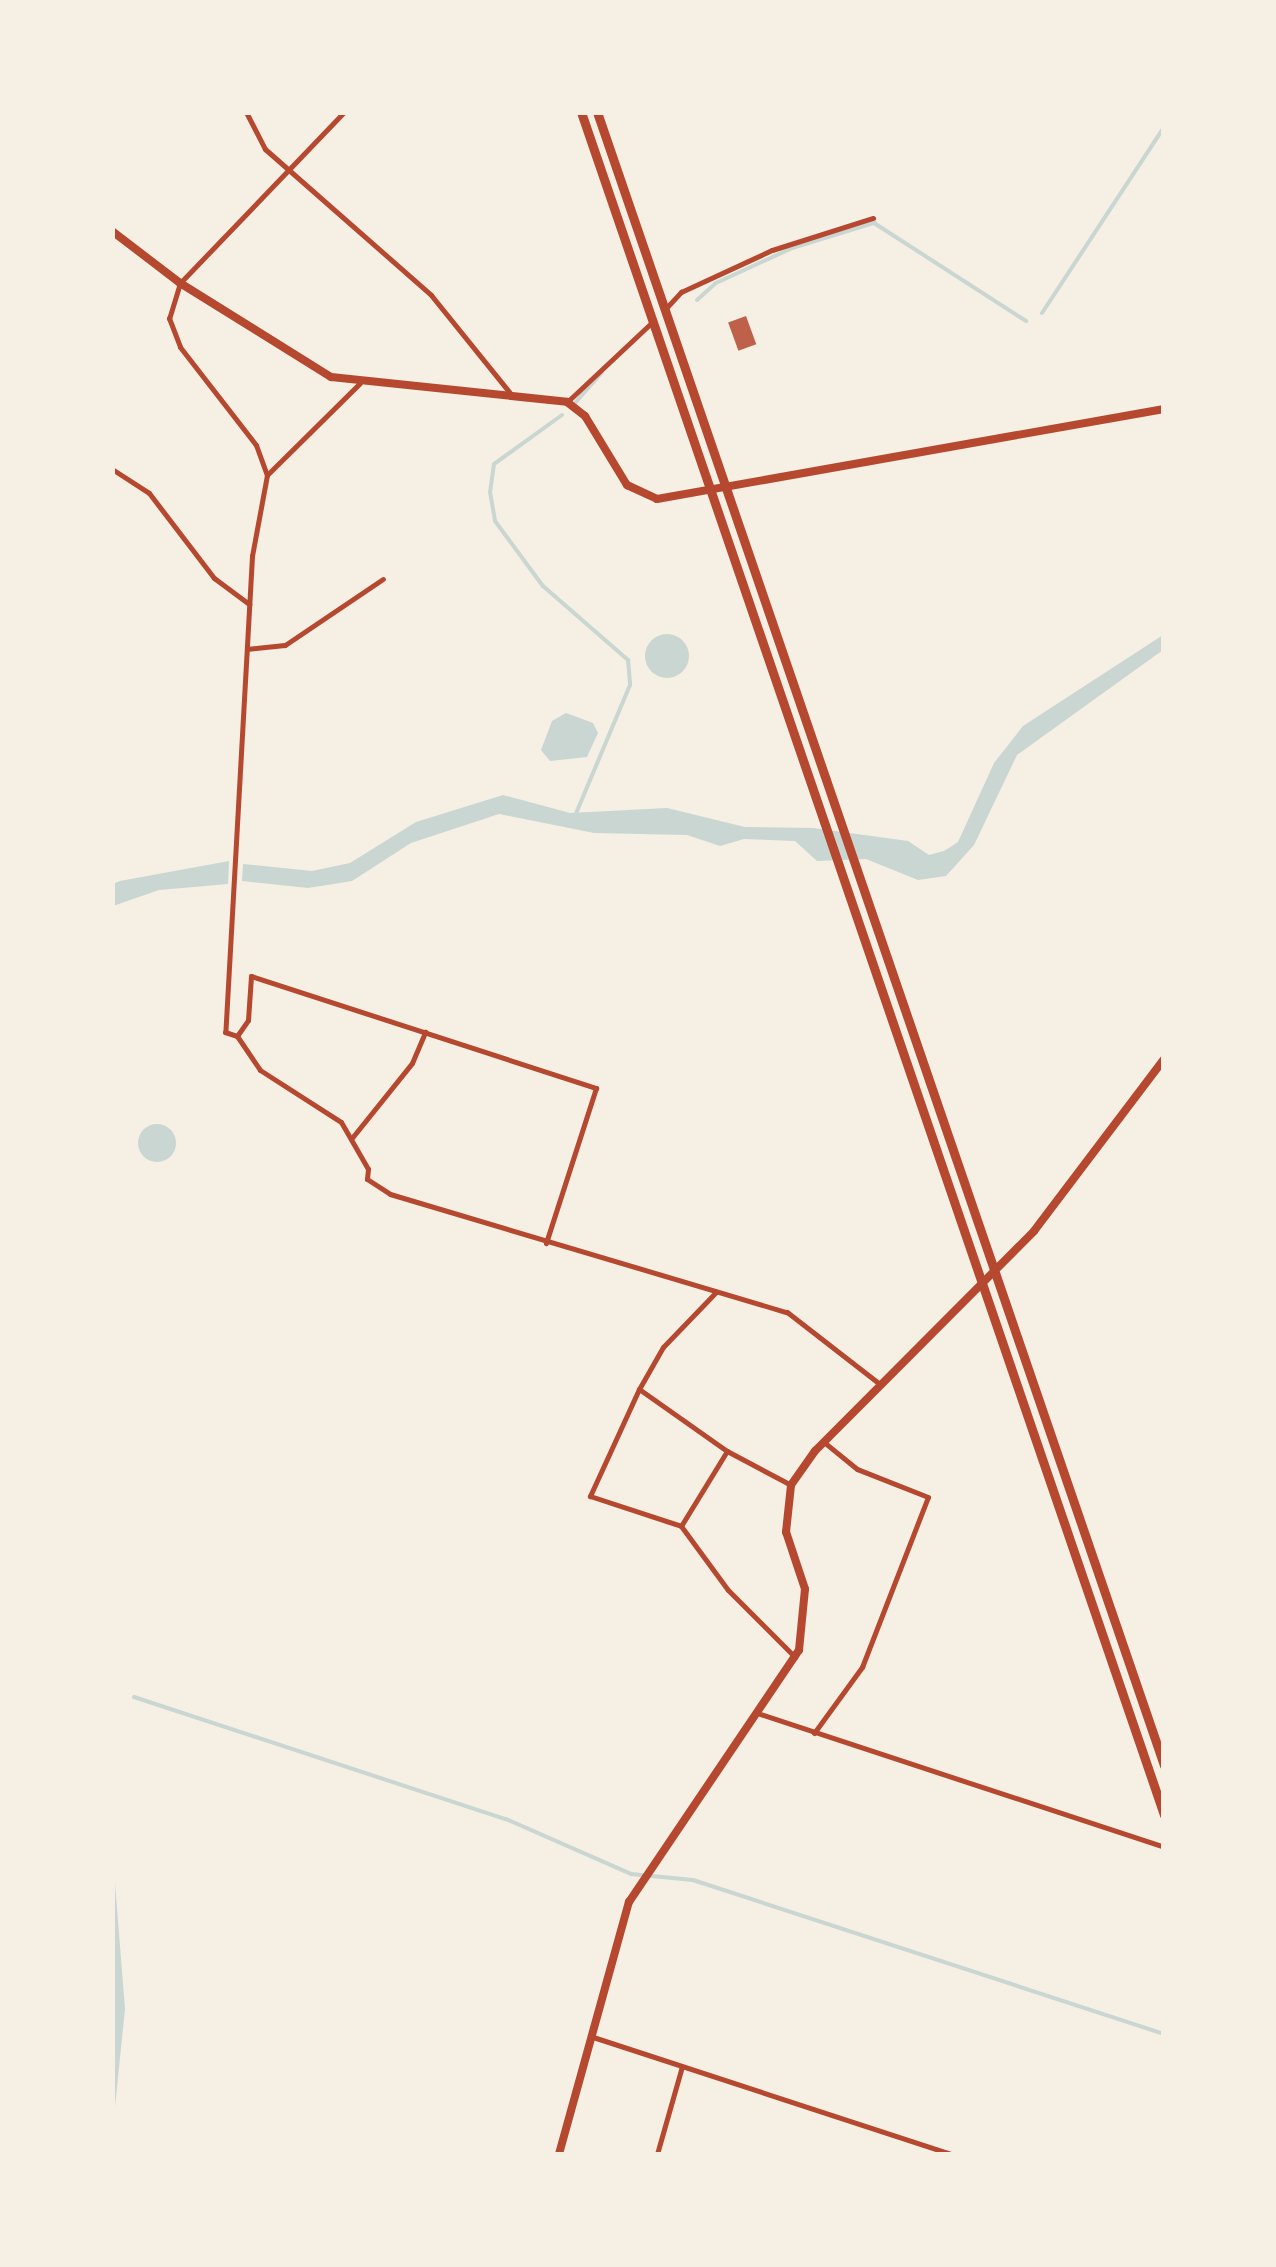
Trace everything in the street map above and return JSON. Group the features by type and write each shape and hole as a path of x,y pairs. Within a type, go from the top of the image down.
{"highway":[{"path":"581,112 706,490 1164,1815"},
{"path":"597,112 1164,1765"}],"main road":[{"path":"112,230 180,283 331,377 567,402 585,416 635,492 664,499 727,483 1065,431 1164,409"},
{"path":"559,2154 618,1929 642,1877 795,1656 806,1612 786,1532 790,1485 824,1442 981,1286 1068,1189 1164,1059"}],"street":[{"path":"246,112 265,148 431,295 510,393"},
{"path":"344,112 285,167 180,283 169,318 180,347 256,445 267,476 252,556 225,1032 236,1036 260,1070 342,1122 367,1179 390,1194 799,1318 881,1384"},
{"path":"666,307 680,292 772,250 874,218"},
{"path":"567,402 650,324"},
{"path":"267,476 360,383"},
{"path":"112,469 149,493 214,578 251,606"},
{"path":"247,649 285,645 383,579"},
{"path":"236,1036 248,1020 251,976 596,1088 546,1243"},
{"path":"351,1139 412,1063 425,1032"},
{"path":"716,1292 663,1347 639,1389 590,1496 681,1526 728,1590 795,1656"},
{"path":"639,1389 728,1451 790,1485"},
{"path":"814,1733 862,1666 928,1498 857,1469 824,1442"},
{"path":"681,1526 728,1451"},
{"path":"757,1713 1164,1847"},
{"path":"590,2036 951,2154"},
{"path":"657,2154 682,2065"}],"shaded area":[{"path":"667,634 683,640 689,656 683,672 667,678 651,672 645,656 651,640"},
{"path":"1163,635 1163,650 1017,755 974,845 946,876 918,880 866,859 817,861 795,841 744,839 720,846 687,835 594,833 499,814 411,843 352,881 308,888 242,881 243,864 312,871 350,863 416,822 503,795 570,813 667,808 745,827 813,828 908,841 929,855 944,851 958,842 994,763 1023,726"},
{"path":"566,713 593,723 598,733 587,757 550,761 541,750 552,721"},
{"path":"229,861 228,884 159,890 113,906 113,884 120,881"},
{"path":"157,1124 170,1130 176,1143 170,1156 157,1162 144,1156 138,1143 144,1130"},
{"path":"113,1858 125,2009 112,2126"}],"building":[{"path":"746,316 756,344 738,351 728,322"}],"waterway":[{"path":"1042,313 1164,127"},
{"path":"697,300 716,283 792,248 874,223 1026,321"},
{"path":"575,403 602,372"},
{"path":"562,415 494,464 490,492 495,521 543,586 628,660 630,685 574,818"},
{"path":"134,1697 506,1819 631,1874 693,1880 1164,2034"}]}
